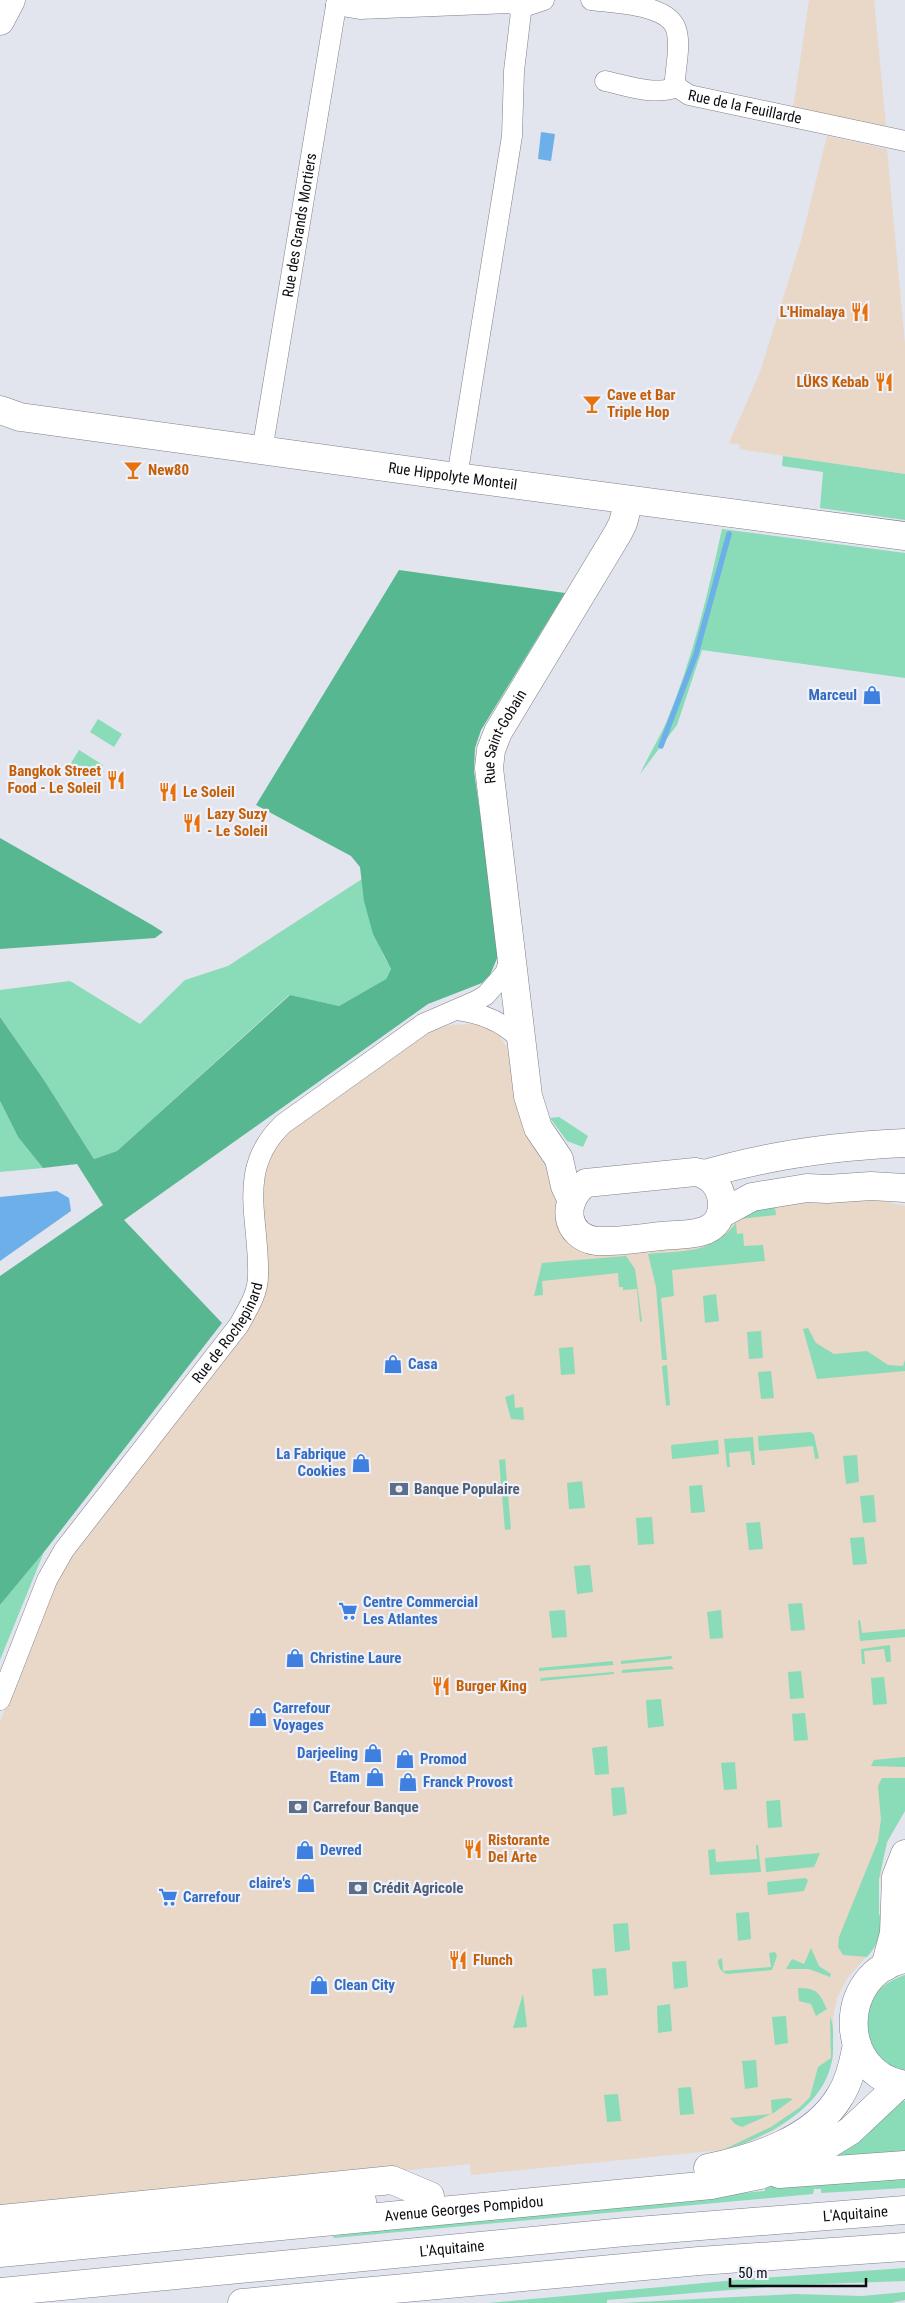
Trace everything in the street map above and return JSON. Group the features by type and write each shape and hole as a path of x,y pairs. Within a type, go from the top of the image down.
{"main road":[{"path":"0,20 12,0"},
{"name":"Rue Hippolyte Monteil","path":"0,410 20,417 262,451 905,536"},
{"name":"Rue Saint-Gobain","path":"518,1002 489,768 491,750 498,732 621,528 628,500"},
{"path":"518,1002 528,1096 532,1112 538,1128 559,1159 565,1186 571,1199"},
{"path":"901,1147 710,1177 690,1172 596,1181 582,1186 571,1199 568,1215 573,1227 584,1238 596,1241 700,1232 710,1228 721,1214 752,1197 807,1188 827,1189 871,1186 905,1188"},
{"path":"559,1159 596,1181"},
{"path":"710,1177 721,1194 721,1214"},
{"path":"902,2085 886,2079 874,2070 864,2058 857,2045 853,2016 857,2000 864,1985 895,1963 896,1877 905,1854"},
{"name":"Avenue Georges Pompidou","path":"0,2233 688,2172 731,2163 759,2154 791,2139 828,2111 844,2088 857,2045"},
{"name":"Avenue Georges Pompidou","path":"0,2253 712,2185 760,2175 819,2150 860,2122 902,2085"},
{"path":"760,2175 905,2164"},
{"path":"0,2219 392,2180 430,2196"},
{"name":"L'Aquitaine","path":"0,2292 696,2225 905,2210"},
{"path":"242,2303 708,2260 905,2246"}],"street":[{"path":"520,8 544,0"},
{"name":"Rue de la Feuillarde","path":"591,0 655,10 672,20 677,35 675,80 677,87 689,95 905,141"},
{"path":"336,3 360,9 505,3 516,5 520,8"},
{"name":"Rue des Grands Mortiers","path":"262,451 336,3"},
{"path":"457,478 512,136 514,71 520,24 520,8"},
{"path":"605,81 651,91 666,91 677,87"},
{"name":"Rue de Rochepinard","path":"0,1700 47,1580 64,1550 239,1325 253,1300 258,1276 253,1181 254,1169 264,1146 283,1124 399,1041 433,1018 476,1002 496,985 510,965 512,952"},
{"name":"Rue de Rochepinard","path":"457,1010 518,1002"},
{"name":"Rue de Rochepinard","path":"457,1010 487,1016 515,1033 522,1040"}],"shaded area":[{"path":"809,0 874,0 886,126 793,109"},
{"path":"827,136 887,149 905,345 905,474 739,449 740,445 729,443 760,372 801,241"},
{"path":"476,1024 496,1032 507,1047 512,1068 554,1172 563,1235 734,1217 781,1203 822,1203 873,1199 905,1206 905,1811 891,1833 882,1858 881,1877 879,1879 879,1914 882,1918 876,1946 848,1977 837,1998 833,2018 833,2059 815,2097 801,2110 775,2130 732,2149 471,2175 470,2164 0,2210 0,1722 61,1571 106,1508 255,1316 263,1296 260,1184 267,1158 286,1133 424,1034 450,1025"}],"green space":[{"path":"783,456 905,474 905,520 820,508 823,472 782,466"},
{"path":"722,529 905,553 905,678 702,650 677,725 640,774 666,723 684,676 705,603"},
{"path":"399,570 565,593 481,730 475,748 474,771 497,932 498,956 490,975 482,983 428,1004 124,1220 222,1323 44,1552 0,1605 0,1276 103,1205 77,1164 43,1168 18,1137 0,1101 0,1017 44,1080 94,1159 117,1151 290,995 339,1006 386,979 391,969 373,934 364,901 360,867 351,856 256,805"},
{"path":"98,719 122,734 114,747 90,732"},
{"path":"79,750 103,765 96,778 71,763"},
{"path":"0,838 163,932 155,938 0,949"},
{"path":"362,879 372,926 391,969 386,979 339,1006 289,995 117,1151 94,1159 44,1080 0,1017 0,990 70,981 140,1024 185,980 228,966"},
{"path":"0,1101 18,1137 43,1168 0,1172"},
{"path":"559,1117 588,1136 583,1147 567,1141 550,1118"},
{"path":"775,1207 776,1215 740,1219 754,1209"},
{"path":"736,1223 737,1234 743,1233 744,1246 763,1245 765,1261 672,1270 674,1296 661,1298 667,1360 662,1360 656,1287 648,1254 686,1251 707,1246 717,1241"},
{"path":"626,1256 635,1269 642,1321 640,1322 637,1289 623,1290 623,1287 619,1287 618,1273 542,1281 543,1295 534,1296 542,1263"},
{"path":"716,1294 719,1321 705,1323 703,1296"},
{"path":"808,1328 816,1343 834,1354 867,1351 888,1365 903,1366 905,1360 905,1371 817,1379 803,1329"},
{"path":"761,1331 763,1358 749,1359 747,1332"},
{"path":"573,1347 575,1374 561,1375 559,1348"},
{"path":"667,1365 670,1405 666,1406 662,1366"},
{"path":"771,1371 774,1398 761,1399 758,1372"},
{"path":"514,1394 515,1408 523,1407 524,1420 511,1419 505,1397"},
{"path":"811,1432 814,1435 819,1458 815,1459 813,1446 759,1451 758,1436"},
{"path":"753,1437 755,1465 752,1465 750,1451 729,1453 730,1467 727,1467 724,1439"},
{"path":"718,1440 719,1454 672,1459 671,1445"},
{"path":"857,1455 859,1482 846,1484 843,1456"},
{"path":"505,1459 511,1529 505,1530 499,1460"},
{"path":"582,1481 585,1508 569,1509 567,1483"},
{"path":"702,1485 705,1512 691,1513 689,1486"},
{"path":"874,1495 876,1522 863,1523 860,1496"},
{"path":"652,1517 654,1544 638,1545 636,1518"},
{"path":"760,1522 763,1549 749,1550 746,1523"},
{"path":"864,1537 867,1564 853,1565 850,1538"},
{"path":"44,1552 0,1660 0,1605"},
{"path":"590,1565 593,1592 577,1594 574,1566"},
{"path":"802,1603 805,1630 791,1631 788,1604"},
{"path":"565,1610 567,1637 552,1638 549,1611"},
{"path":"721,1610 723,1638 710,1639 707,1612"},
{"path":"860,1620 862,1633 905,1629 905,1637 860,1641 858,1621"},
{"path":"890,1645 891,1662 886,1662 884,1649 864,1651 865,1664 862,1664 861,1649"},
{"path":"672,1656 671,1659 621,1664 621,1661"},
{"path":"613,1661 613,1665 539,1671 539,1668"},
{"path":"671,1666 674,1669 622,1673 622,1670"},
{"path":"801,1671 804,1698 790,1699 788,1672"},
{"path":"614,1672 614,1674 540,1681 541,1678"},
{"path":"884,1677 887,1704 873,1705 871,1678"},
{"path":"661,1699 664,1726 648,1728 646,1700"},
{"path":"805,1713 808,1740 794,1741 792,1714"},
{"path":"607,1746 609,1774 595,1775 592,1748"},
{"path":"905,1757 905,1767 871,1766 874,1760"},
{"path":"735,1762 737,1789 724,1790 721,1763"},
{"path":"882,1778 905,1778 905,1811 887,1842 879,1879 881,1931 874,1948 867,1957 843,1955 838,1947 839,1937 878,1841 881,1819 878,1786"},
{"path":"624,1787 627,1814 613,1816 611,1788"},
{"path":"780,1800 782,1827 768,1828 766,1801"},
{"path":"756,1845 758,1845 761,1872 710,1875 708,1850 715,1849 716,1862 757,1859"},
{"path":"820,1853 814,1867 766,1872 765,1858"},
{"path":"805,1878 808,1880 804,1891 768,1895 767,1882"},
{"path":"749,1912 751,1939 738,1941 736,1913"},
{"path":"628,1923 630,1950 615,1952 613,1924"},
{"path":"811,1948 819,1966 831,1974 830,1977 809,1969 786,1969 792,1959 804,1964"},
{"path":"775,1952 777,1956 772,1970 727,1974 722,1971 718,1960 722,1958 723,1971 771,1967 769,1953"},
{"path":"686,1961 688,1987 674,1989 672,1962"},
{"path":"606,1968 608,1995 594,1996 592,1969"},
{"path":"905,1975 905,2073 889,2066 876,2054 870,2040 867,2019 871,2002 880,1989 887,1983"},
{"path":"798,1988 814,1990 822,1999 827,2009 816,2016 811,2004 799,2001"},
{"path":"523,1994 527,2027 513,2028"},
{"path":"670,2004 672,2031 658,2033 657,2006"},
{"path":"786,2016 788,2043 775,2045 772,2017"},
{"path":"830,2017 833,2033 831,2065 824,2083 812,2099 798,2113 780,2126 742,2144 723,2150 771,2127 799,2108 810,2097 818,2067 831,2058"},
{"path":"756,2060 758,2087 745,2089 742,2061"},
{"path":"691,2087 694,2114 680,2115 678,2088"},
{"path":"618,2094 621,2121 607,2122 604,2095"},
{"path":"793,2099 772,2114 771,2100"},
{"path":"905,2101 905,2157 821,2158 897,2102"},
{"path":"771,2114 742,2127 735,2124 730,2118"},
{"path":"905,2169 905,2188 821,2193 821,2189 814,2189 813,2194 334,2238 333,2236 523,2214 765,2191 765,2183"},
{"path":"905,2268 905,2281 792,2285 607,2300 607,2303 489,2303 747,2279"},
{"path":"905,2292 905,2300 891,2303 620,2303 795,2294 862,2296"}],"water":[{"path":"541,132 555,134 551,161 538,159"},
{"path":"57,1191 69,1198 71,1211 0,1261 0,1197"}],"waterway":[{"path":"661,746 696,654 729,534"}],"place":[{"name":"L'Himalaya","path":"860,312"},
{"name":"LÜKS Kebab","path":"884,382"},
{"name":"Cave et Bar Triple Hop","path":"592,404"},
{"name":"New80","path":"133,470"},
{"name":"Marceul","path":"872,695"},
{"name":"Bangkok Street Food - Le Soleil","path":"116,780"},
{"name":"Le Soleil","path":"168,792"},
{"name":"Lazy Suzy - Le Soleil","path":"192,823"},
{"name":"Casa","path":"393,1364"},
{"name":"La Fabrique Cookies","path":"361,1463"},
{"name":"Banque Populaire","path":"399,1489"},
{"name":"Centre Commercial Les Atlantes","path":"348,1611"},
{"name":"Christine Laure","path":"295,1658"},
{"name":"Burger King","path":"441,1686"},
{"name":"Carrefour Voyages","path":"258,1717"},
{"name":"Darjeeling","path":"373,1753"},
{"name":"Promod","path":"405,1759"},
{"name":"Etam","path":"375,1777"},
{"name":"Franck Provost","path":"408,1782"},
{"name":"Carrefour Banque","path":"298,1807"},
{"name":"Ristorante Del Arte","path":"473,1849"},
{"name":"Devred","path":"305,1850"},
{"name":"claire's","path":"306,1883"},
{"name":"Crédit Agricole","path":"358,1888"},
{"name":"Carrefour","path":"168,1897"},
{"name":"Flunch","path":"458,1960"},
{"name":"Clean City","path":"319,1985"}]}
